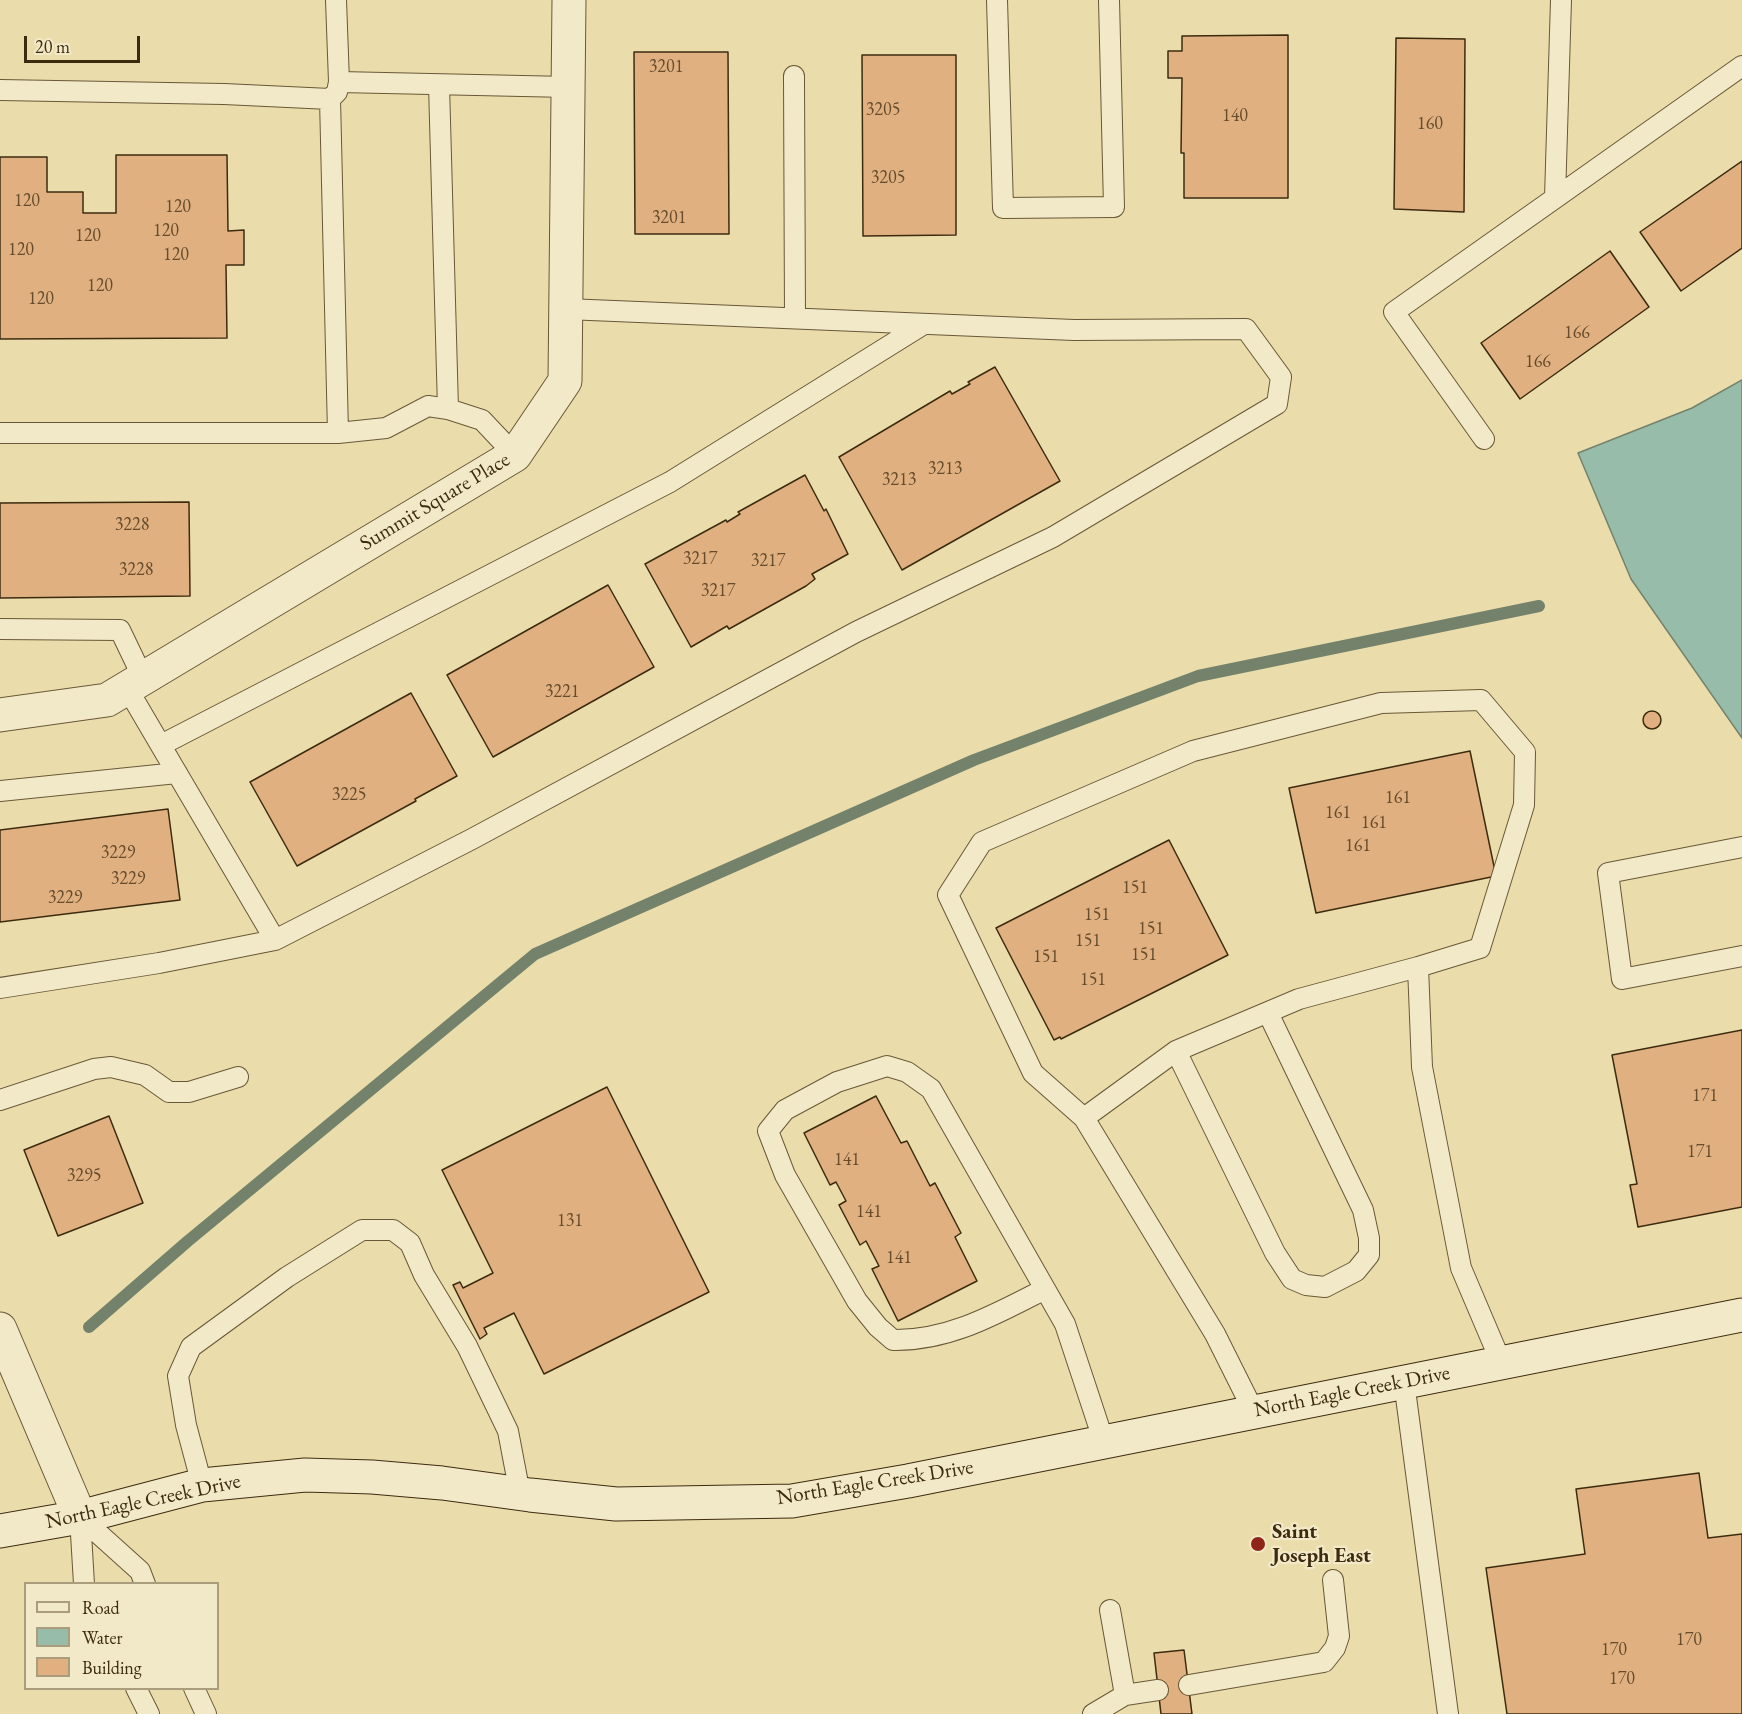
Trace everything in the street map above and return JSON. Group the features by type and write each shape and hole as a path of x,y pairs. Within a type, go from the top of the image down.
{"street":[{"name":"Summit Square Place","path":"0,715 107,700 515,455 565,381 569,0"},
{"name":"North Eagle Creek Drive","path":"0,1531 80,1517 202,1485 305,1475 372,1477 442,1483 616,1504 792,1501 908,1481 1742,1314"},
{"path":"0,1329 80,1517"}],"lane":[{"path":"336,0 338,433"},
{"path":"997,0 1003,208 1114,207 1109,0"},
{"path":"1554,198 1561,0"},
{"path":"1484,439 1394,312 1742,66"},
{"path":"794,76 795,318"},
{"path":"440,85 448,409"},
{"path":"0,90 224,94 440,85 568,87"},
{"path":"0,988 159,963 275,940 472,839 856,632 1053,537 1277,404 1281,377 1246,329 1074,330 566,309"},
{"path":"161,745 670,482 924,324"},
{"path":"0,434 338,433 386,428 428,406 448,409 482,420 515,455"},
{"path":"0,629 120,630 135,683 161,745 275,940"},
{"path":"1084,1118 1176,1051 1299,999 1418,968 1480,948 1524,805 1524,752 1480,699 1381,703 1193,751 982,842 948,896 1033,1073 1084,1118 1215,1334 1254,1412"},
{"path":"0,791 177,773"},
{"path":"1742,847 1608,873 1622,979 1742,956"},
{"path":"1418,968 1422,1067 1461,1268 1501,1362"},
{"path":"1176,1051 1275,1253 1292,1278 1306,1285 1325,1287 1356,1271 1368,1255 1369,1238 1363,1210 1268,1013"},
{"path":"1045,1289 984,1321 950,1332 913,1340 893,1340 878,1327 857,1301 785,1175 768,1131 785,1110 837,1082 887,1066 907,1072 931,1089 1065,1324 1104,1442"},
{"path":"0,1100 94,1069 111,1067 145,1076 169,1092 189,1092 238,1077"},
{"path":"202,1485 186,1425 178,1376 191,1347 287,1277 362,1230 393,1230 410,1243 424,1275 467,1346 508,1431 520,1494"},
{"path":"1404,1382 1448,1714"},
{"path":"80,1517 84,1582"},
{"path":"80,1517 140,1571 144,1582"},
{"path":"1189,1685 1324,1662 1335,1648 1339,1636 1333,1580"},
{"path":"1110,1610 1125,1695"},
{"path":"137,1690 150,1714"},
{"path":"194,1690 206,1714"},
{"path":"1093,1714 1125,1695 1158,1690"}],"water":[{"path":"1742,380 1742,738 1631,579 1578,453 1692,408"}],"building":[{"path":"1288,35 1288,198 1184,198 1184,153 1181,153 1182,78 1168,78 1168,51 1182,51 1182,36"},
{"path":"1396,38 1465,39 1464,212 1394,209"},
{"path":"634,52 728,52 729,234 635,234"},
{"path":"862,55 956,55 956,235 863,236"},
{"path":"116,155 227,155 228,231 244,230 244,265 226,265 227,338 0,339 0,157 47,157 47,192 83,192 83,213 116,213"},
{"path":"1742,161 1742,248 1681,291 1640,232"},
{"path":"1610,251 1649,307 1520,399 1481,343"},
{"path":"995,367 1060,481 902,570 839,457 950,391 952,394 970,384 968,382"},
{"path":"805,475 824,511 826,509 848,554 812,574 815,579 806,586 729,629 727,626 691,647 645,564 726,520 727,522 740,514 738,512"},
{"path":"189,502 190,596 0,598 0,503"},
{"path":"608,585 654,667 493,757 447,675"},
{"path":"411,693 457,776 297,866 250,782"},
{"path":"1648,711 1656,711 1661,716 1659,727 1648,729 1643,724 1643,716"},
{"path":"1470,751 1496,876 1316,913 1289,788"},
{"path":"168,809 180,900 0,922 0,830"},
{"path":"1169,840 1228,955 1061,1039 1060,1037 1054,1040 996,928"},
{"path":"1742,1030 1742,1207 1638,1227 1630,1185 1637,1184 1612,1055"},
{"path":"607,1087 709,1292 544,1374 514,1313 484,1328 487,1334 480,1339 453,1285 460,1282 463,1288 493,1273 442,1170"},
{"path":"876,1096 901,1143 907,1141 930,1186 935,1183 961,1233 955,1237 977,1281 898,1321 872,1269 879,1266 866,1241 860,1245 839,1205 846,1201 836,1182 830,1185 804,1133"},
{"path":"109,1116 143,1203 58,1236 24,1150"},
{"path":"1699,1473 1708,1538 1742,1534 1742,1714 1507,1714 1486,1568 1585,1554 1576,1489"},
{"path":"1184,1650 1192,1714 1161,1714 1154,1653"}],"waterway":[{"path":"89,1327 188,1241 535,954 974,760 1198,676 1539,606"}],"place":[{"name":"Saint Joseph East","path":"1258,1544"}]}
